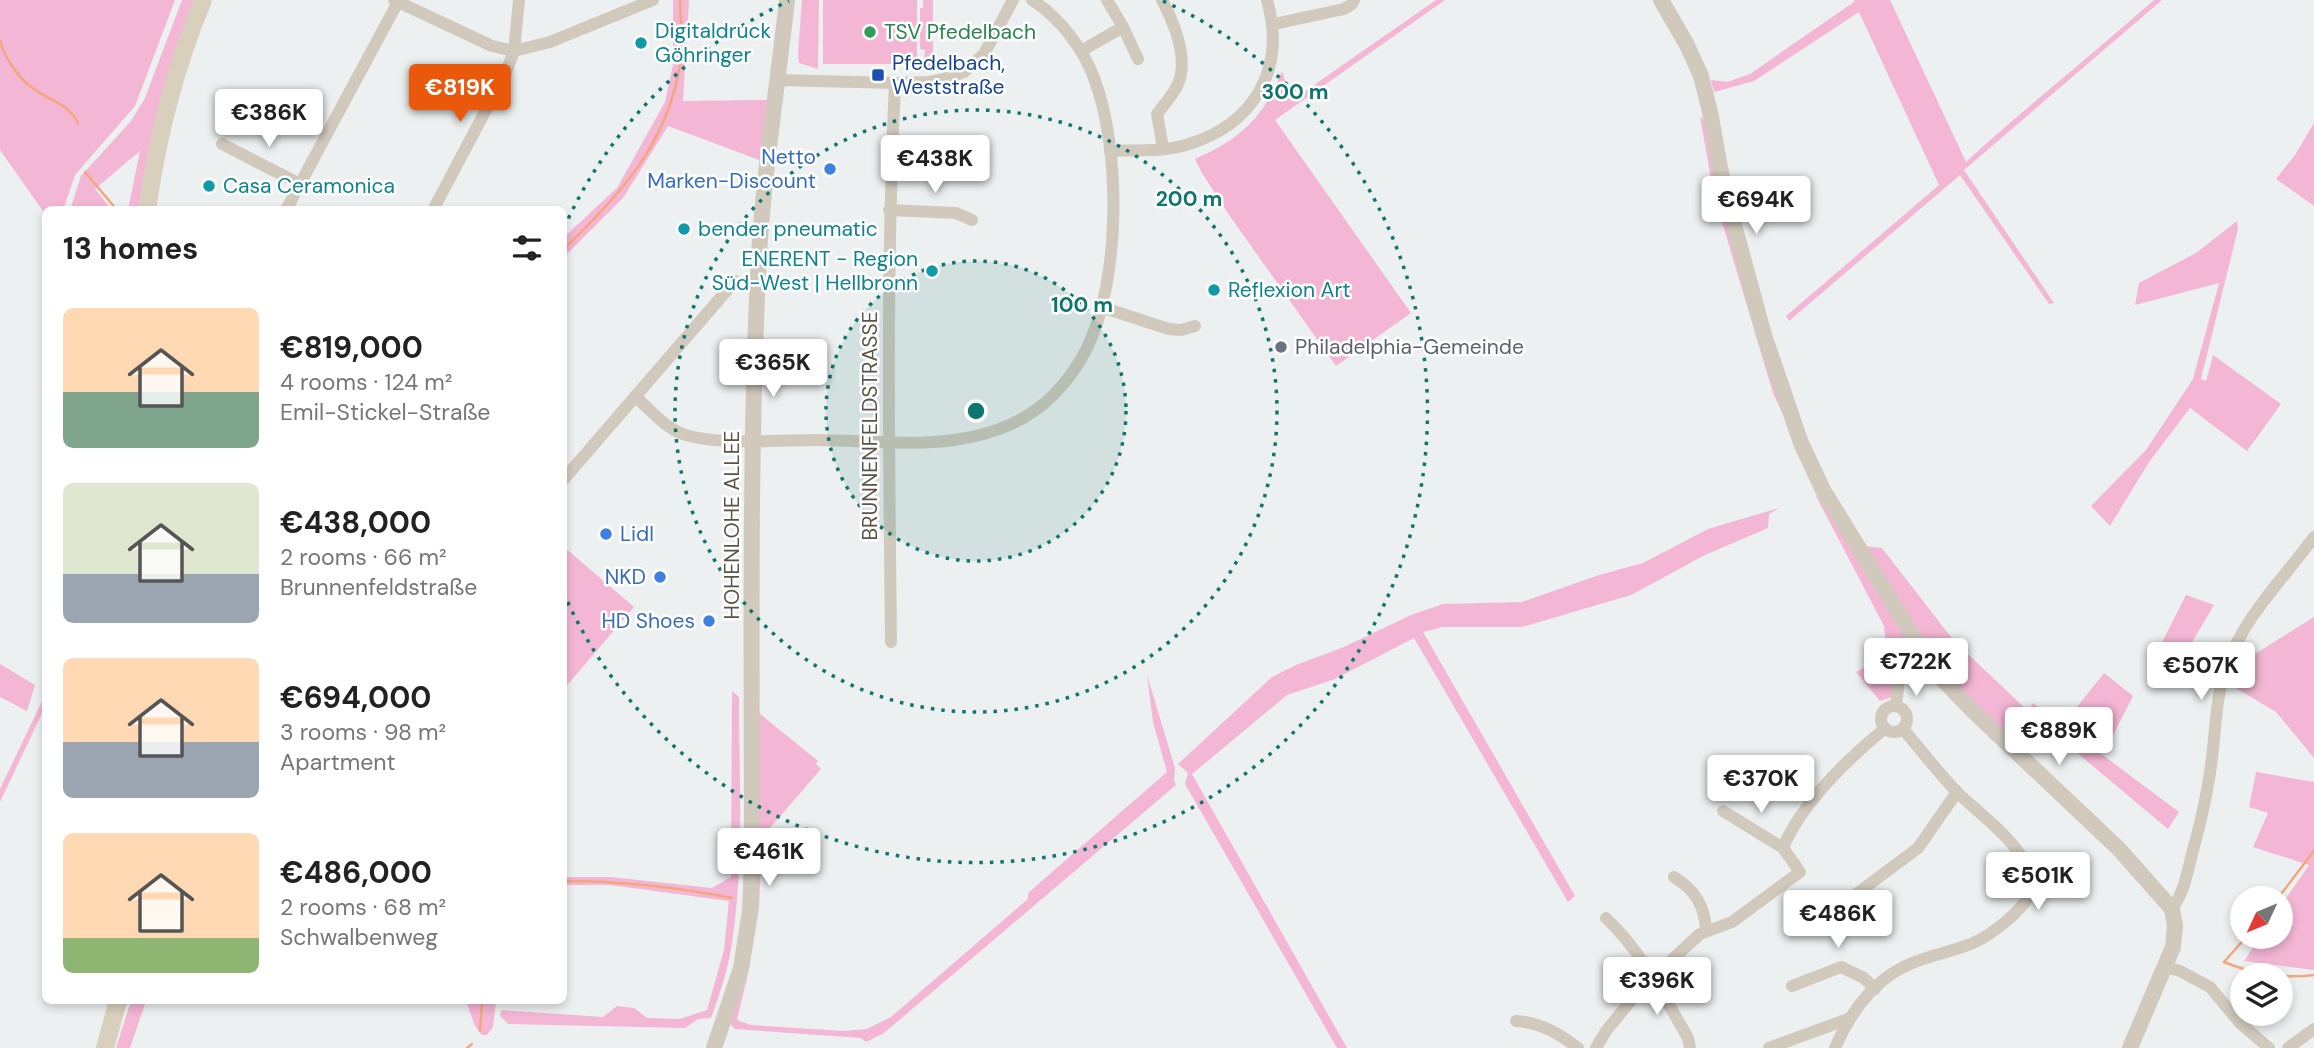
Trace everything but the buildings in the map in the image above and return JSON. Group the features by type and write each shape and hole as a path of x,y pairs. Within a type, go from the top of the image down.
{"main road":[{"path":"147,206 163,121 186,41 203,0"},
{"path":"105,1048 117,1004"}],"street":[{"path":"435,206 506,72 514,51 519,0"},
{"path":"288,206 396,1 492,46 514,51 550,42 653,0"},
{"name":"HOHENLOHE ALLEE","path":"714,1048 741,968 750,911 753,440 758,272 766,162 787,0"},
{"path":"777,80 929,82 964,72 984,54 1013,0"},
{"path":"635,396 665,424 678,432 692,437 753,440 949,442 986,435 1038,409 1073,372 1088,347 1101,307 1110,262 1112,199 1110,152 1094,77 1081,51 1056,19 1032,0"},
{"path":"1107,0 1139,59"},
{"path":"1110,152 1183,146 1216,134 1233,122 1248,107 1265,80 1272,60 1274,24 1267,0"},
{"path":"1274,24 1344,9 1354,0"},
{"path":"1661,0 1687,44 1701,76 1723,184 1764,335 1801,443 1823,490 1919,646 1944,681 2119,849 2172,909 2175,926 2173,947 2130,1048"},
{"path":"1163,1 1176,30 1181,71 1178,85 1157,114 1163,148"},
{"path":"1081,51 1123,27"},
{"name":"BRUNNENFELDSTRASSE","path":"891,642 889,210 895,83"},
{"path":"222,144 300,184"},
{"path":"889,210 956,213 972,220"},
{"path":"567,475 734,281"},
{"path":"1101,307 1169,329 1181,330 1195,326"},
{"path":"2172,909 2182,895 2204,813 2212,763 2215,719 2226,667 2236,643 2253,617 2314,537"},
{"path":"1896,706 1900,660 1919,646"},
{"path":"1896,706 1901,707 1907,715 1906,725 1894,733 1884,729 1880,719 1888,707 1896,706"},
{"path":"1783,848 1813,797 1884,729"},
{"path":"1835,1048 1848,1019 1890,974 1908,964 1974,943 1991,933 2023,905 2030,892 2031,881 2026,865 2016,849 1957,792 1903,729"},
{"path":"1851,898 1918,848 1957,792"},
{"path":"1596,1048 1606,1031 1653,977 1700,934 1732,922 1800,872 1783,848 1723,811"},
{"path":"1674,877 1693,890 1706,918 1706,930"},
{"path":"1606,918 1626,936 1653,977 1688,1038 1690,1048"},
{"path":"1792,986 1842,967 1864,978 1875,989"},
{"path":"2165,967 2180,971 2210,986 2240,1023 2269,1048"},
{"path":"1769,1048 1848,1019"},
{"path":"1516,1021 1532,1022 1553,1030 1578,1048"},
{"path":"2288,1048 2314,1029"}],"shaded area":[{"path":"0,0 175,0 135,106 75,175 64,206 42,206 42,210 0,150"},
{"path":"182,0 193,0 153,139 143,206 129,206 140,151 95,189 109,206 71,206 81,176 131,121 145,98"},
{"path":"673,0 689,0 683,101 767,100 762,161 668,126 623,198 567,254 567,234 617,188 665,102 673,65"},
{"path":"802,0 819,0 818,69 799,63"},
{"name":"TSV Pfedelbach","path":"823,0 917,0 917,64 823,64"},
{"path":"923,0 933,0 933,61 944,62 944,68 919,71 925,50 920,49 920,8 923,8"},
{"path":"1436,0 1445,0 1275,120 1411,313 1336,366 1227,212 1195,159 1225,143 1249,125 1267,101 1282,71 1291,101"},
{"path":"1854,0 1890,0 1966,162 2154,0 2162,0 1964,170 2054,303 2049,304 1960,175 1789,321 1786,316 1939,185 1859,12 1754,81 1714,92 1711,80 1727,82 1750,74"},
{"path":"1700,117 1707,122 1797,445 1773,393 1714,195"},
{"path":"2314,123 2314,206 2276,179 2295,155"},
{"path":"2237,221 2238,229 2201,379 2206,381 2213,355 2281,404 2247,451 2190,408 2149,462 2110,526 2091,506 2146,450 2193,379 2219,283 2135,305 2139,283 2196,253"},
{"path":"1816,496 1824,500 1907,635 1907,643 1896,657 1892,697 1880,701 1856,672 1887,655 1884,626"},
{"path":"1779,508 1769,514 1768,528 1705,555 1631,595 1522,627 1443,627 1423,632 1575,896 1568,902 1414,638 1335,679 1287,695 1192,774 1347,1048 1337,1048 1185,784 1188,773 1178,764 1272,677 1411,615 1443,604 1522,602 1643,563 1708,529"},
{"path":"1864,546 1882,548 1954,641 2028,711 2033,703 2179,812 2168,829 2039,721 2017,742 1993,720 1942,666"},
{"path":"567,550 634,607 567,685"},
{"path":"2186,595 2214,605 2172,676 2150,666"},
{"path":"2314,617 2314,758 2276,712 2234,687 2229,681 2231,669"},
{"path":"0,664 35,685 27,711 0,697"},
{"path":"2104,673 2133,696 2108,745 2073,712"},
{"path":"1147,675 1175,768 1176,785 884,1033 866,1042 861,1038 735,1029 730,1024 745,968 759,713 818,761 816,764 821,769 762,837 759,908 737,1020 751,1025 843,1031 867,1029 891,1017 1028,899 1028,893 1167,772 1153,722"},
{"path":"732,691 739,697 739,877 730,956 711,1018 698,1019 685,1028 508,1024 500,1016 501,1010 603,1017 617,1006 634,1008 647,1018 680,1019 707,1010 724,950 729,901 610,885 567,885 567,877 611,877 712,888 731,877"},
{"path":"42,701 42,713 0,802 0,789"},
{"path":"2256,772 2314,782 2314,970 2293,967 2293,963 2244,961 2252,949 2293,949 2293,888 2309,865 2253,847 2268,813 2249,807"},
{"path":"130,1004 145,1004 130,1048 116,1048"},
{"path":"467,1004 496,1004 493,1027 487,1035 482,1035 475,1026"}],"waterway":[{"path":"567,246 622,188 652,144 664,119 674,93 681,57 680,0"},
{"path":"0,41 8,60 21,78 63,106 78,123"},
{"path":"85,172 114,206"},
{"path":"2287,886 2314,851"},
{"path":"567,881 648,885 732,898"},
{"path":"2236,949 2224,962 2268,974 2314,975"},
{"path":"480,1031 482,1004"},
{"path":"467,1048 472,1044"}],"place":[{"name":"TSV Pfedelbach","path":"870,32"},
{"name":"Digitaldruck Göhringer","path":"641,43"},
{"name":"Pfedelbach, Weststraße","path":"878,75"},
{"name":"Netto Marken-Discount","path":"830,169"},
{"name":"Casa Ceramonica","path":"209,186"},
{"name":"bender pneumatic","path":"684,229"},
{"name":"ENERENT - Region Süd-West | Hellbronn","path":"932,271"},
{"name":"Reflexion Art","path":"1214,290"},
{"name":"Philadelphia-Gemeinde","path":"1281,347"},
{"name":"Lidl","path":"606,534"},
{"name":"NKD","path":"660,577"},
{"name":"HD Shoes","path":"709,621"}]}
